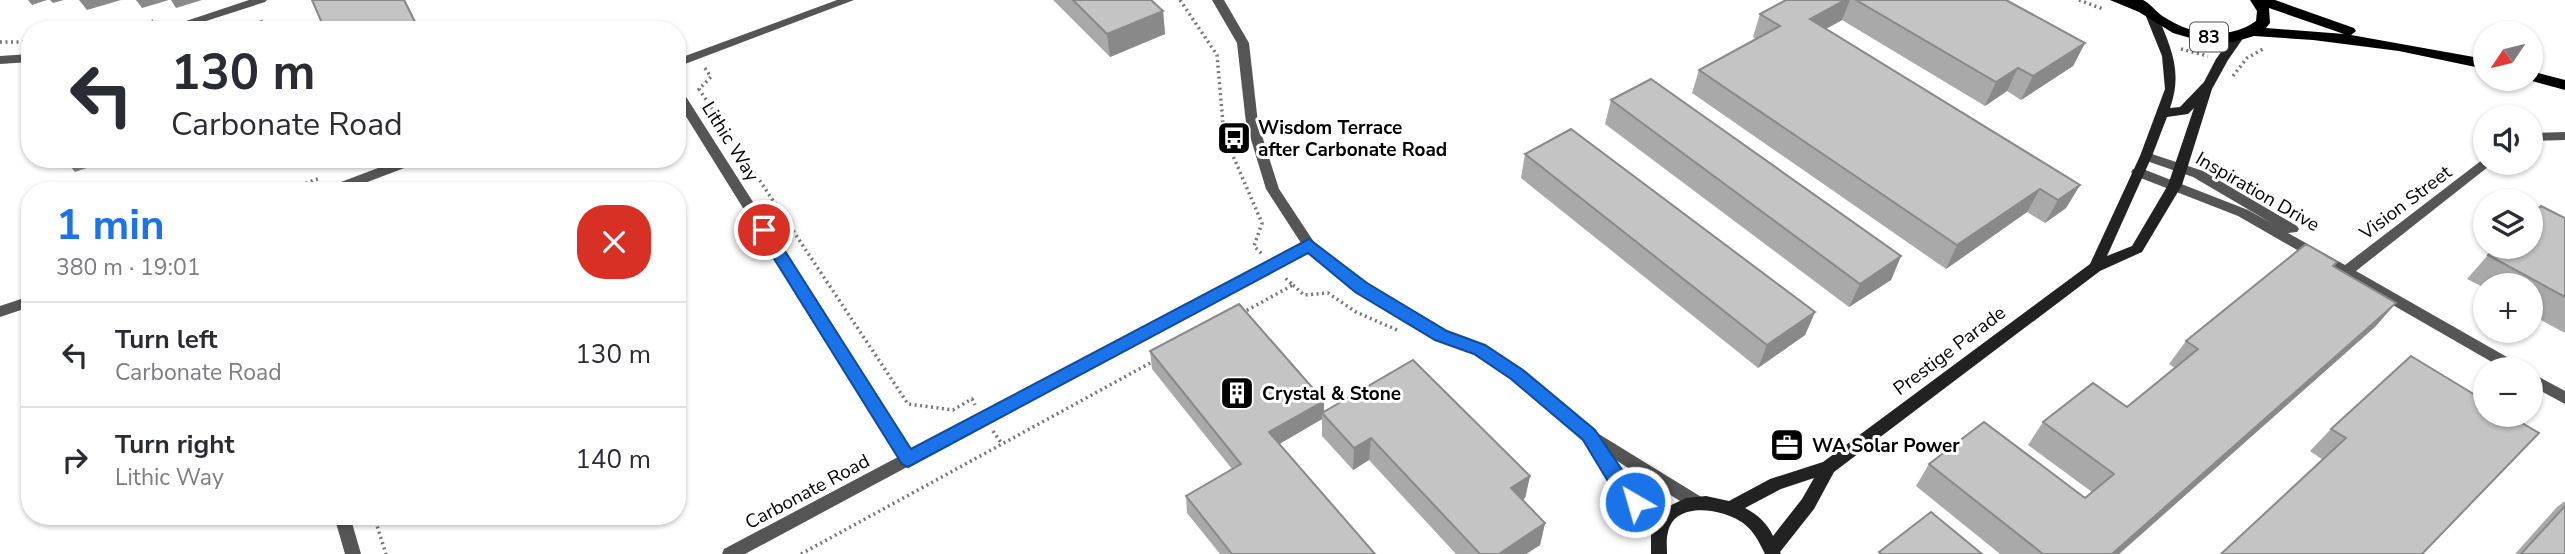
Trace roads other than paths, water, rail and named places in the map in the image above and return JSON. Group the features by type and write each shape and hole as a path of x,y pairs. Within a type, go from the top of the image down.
{"main road":[{"name":"83","path":"2255,32 2263,23 2264,11 2259,0"},
{"name":"83","path":"2259,0 2385,43"},
{"name":"83","path":"2114,6 2143,7 2192,34 2238,37 2255,32 2329,35 2385,43 2473,61"},
{"path":"2543,79 2565,85"}],"street":[{"path":"193,21 261,0"},
{"path":"686,59 848,0"},
{"path":"1218,0 1243,43 1252,123 1273,189 1309,245 1361,288 1441,335 1479,350 1517,374 1589,435 1697,503"},
{"name":"Prestige Parade","path":"2095,267 2146,156 2171,89 2168,56 2143,7"},
{"name":"Prestige Parade","path":"1730,508 1776,484 1828,467 2095,267 2137,249 2175,185 2210,81 2238,37"},
{"path":"0,60 21,59"},
{"path":"2162,113 2183,111 2210,81"},
{"name":"Lithic Way","path":"686,106 908,459"},
{"path":"2543,137 2565,136"},
{"name":"Inspiration Drive","path":"2146,156 2198,174 2298,233 2346,271"},
{"path":"354,182 391,168"},
{"name":"Inspiration Drive","path":"2138,172 2243,212 2495,357"},
{"name":"Vision Street","path":"2346,271 2473,174"},
{"name":"Carbonate Road","path":"730,554 1309,245"},
{"path":"0,312 21,304"},
{"path":"2543,385 2565,398"},
{"path":"1589,435 1619,483 1659,529"},
{"name":"Prestige Parade","path":"1772,552 1808,504 1828,467"},
{"path":"1659,554 1659,529 1667,516 1680,507 1697,503 1730,508 1749,518 1763,533 1772,552"},
{"path":"345,525 353,554"}],"place":[{"name":"Wisdom Terrace after Carbonate Road","path":"1234,138"},
{"name":"Crystal & Stone","path":"1237,393"},
{"name":"WA Solar Power","path":"1787,445"}]}
